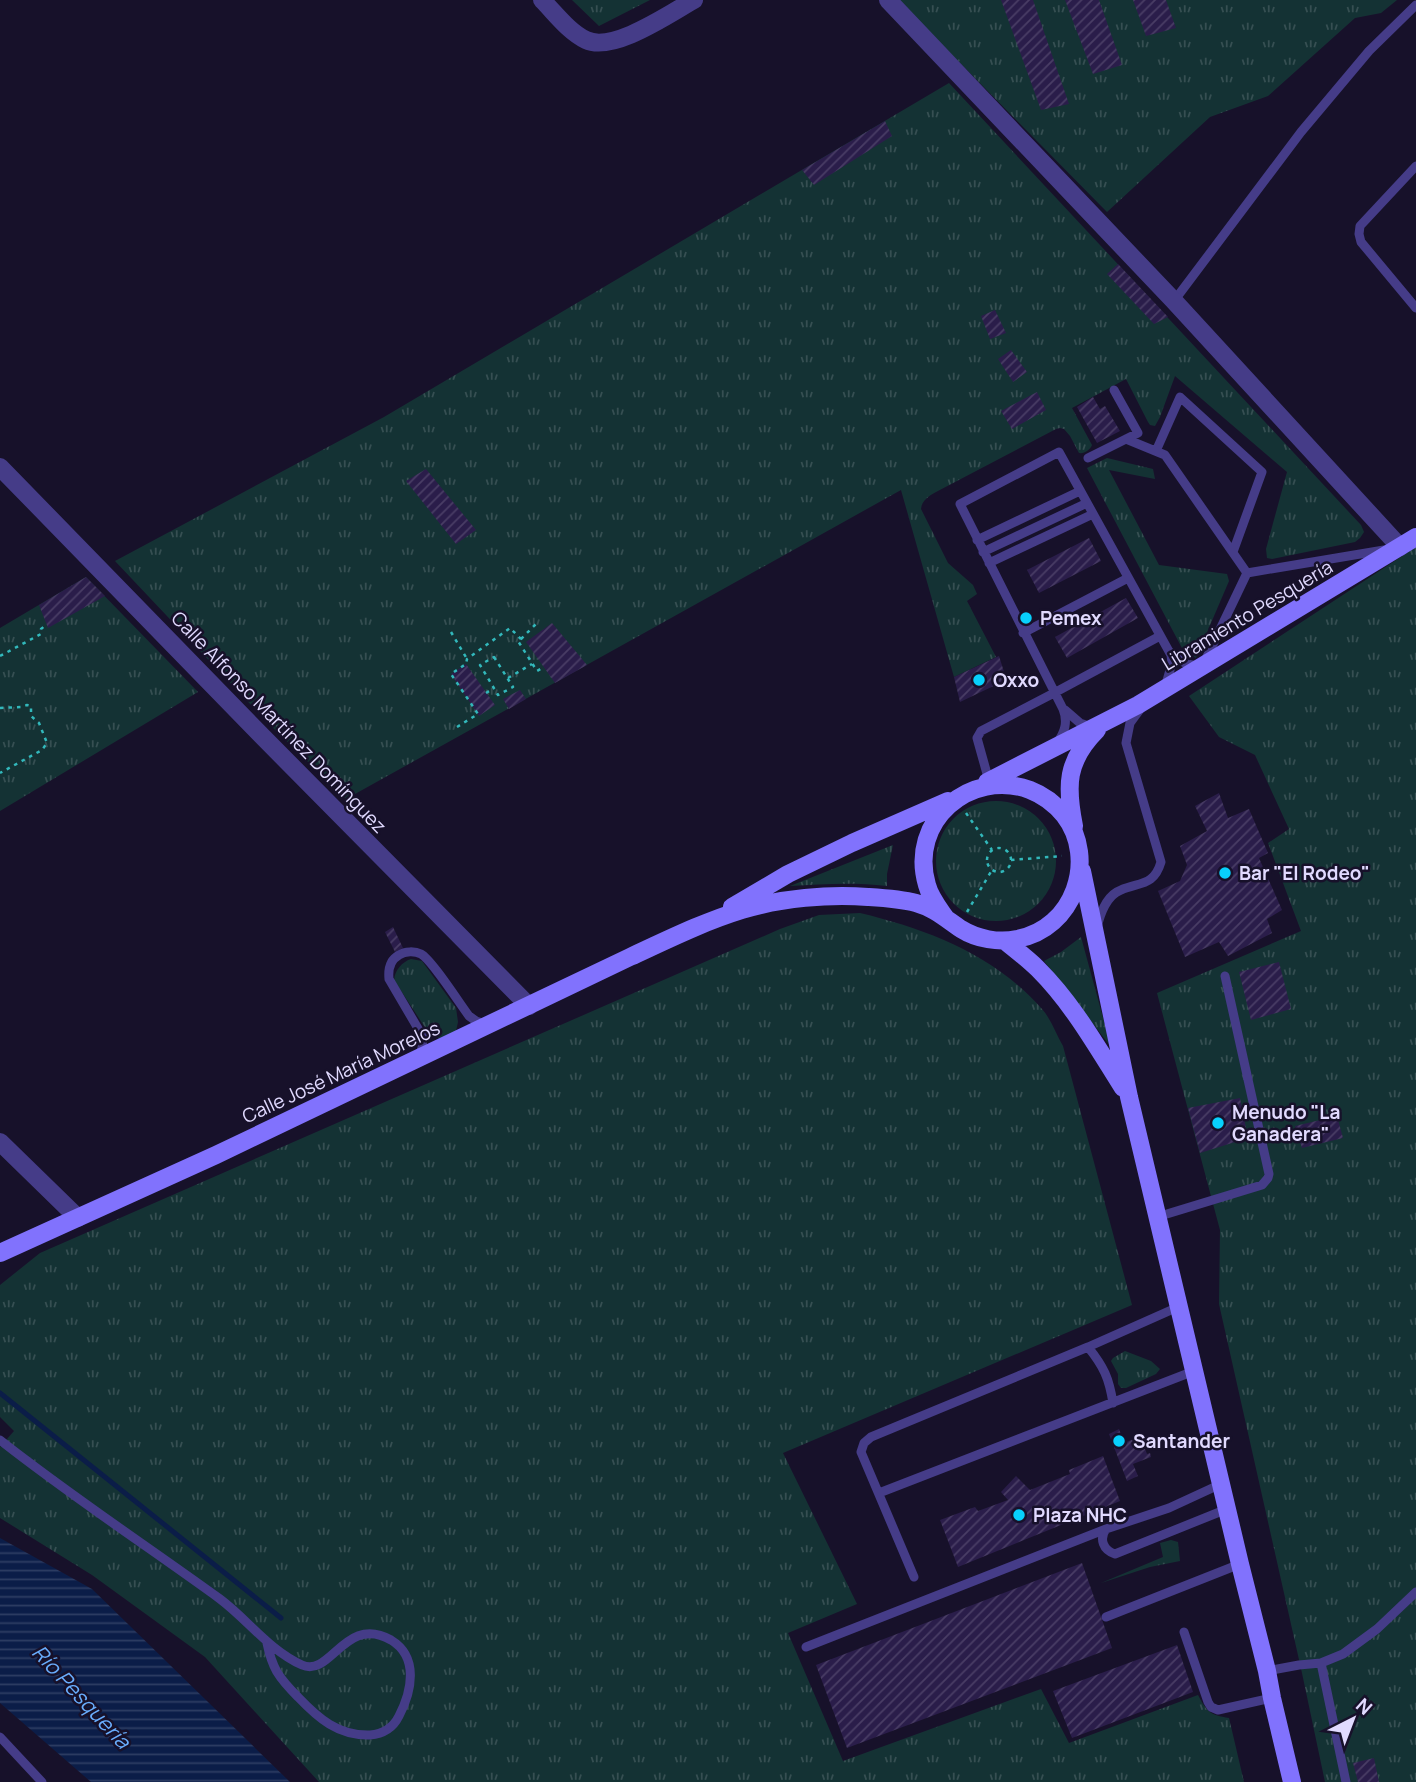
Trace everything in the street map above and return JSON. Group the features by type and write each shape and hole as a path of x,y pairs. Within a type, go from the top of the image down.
{"main road":[{"name":"Libramiento Pesquería","path":"1104,723 1416,537"},
{"path":"952,922 931,896 924,859 925,847 941,813 961,796 1104,723"},
{"path":"1104,723 1085,744 1074,763 1069,778 1069,802 1129,1097 1292,1782"},
{"path":"985,786 1020,786 1037,792 1051,802 1064,814 1073,829 1080,854 1079,876 1068,905 1048,927 1020,939 983,939 963,930 931,908 914,902 843,895 744,909 698,926 788,874 852,843 985,786"},
{"name":"Calle José María Morelos","path":"0,1253 216,1155 698,926"},
{"path":"1005,941 1038,969 1061,994 1084,1025 1129,1097"}],"street":[{"path":"542,0 578,34 597,43 611,42 628,36 694,0"},
{"path":"888,0 1174,301 1400,547"},
{"name":"Calle Alfonso Martínez Domínguez","path":"0,467 529,1006"},
{"path":"0,1142 78,1218"}],"lane":[{"path":"1174,301 1301,132 1369,51 1416,5"},
{"path":"1416,166 1360,226 1359,234 1361,242 1416,308"},
{"path":"1088,458 1138,433 1114,390"},
{"path":"1156,451 1180,397 1262,472 1233,552"},
{"path":"1126,439 1166,455 1247,573"},
{"path":"1051,750 1065,731 1063,709 960,504 1059,452 1168,650 1172,663 1170,675 1160,692 1130,723 1126,743 1161,862 1159,870 1149,880 1120,890 1112,897 1101,913 1096,935"},
{"path":"977,540 1080,491"},
{"path":"983,552 1087,503"},
{"path":"989,563 1093,514"},
{"path":"1247,573 1400,547"},
{"path":"1168,650 1182,662 1203,666 1247,573"},
{"path":"1023,633 1128,578"},
{"path":"989,781 977,738 981,731 1160,636"},
{"path":"1063,709 1089,727 1104,723"},
{"path":"416,1059 424,1037 389,979 391,962 403,953 412,952 424,957 469,1016 490,1024"},
{"path":"1157,1217 1262,1185 1268,1178 1225,976"},
{"path":"914,1577 861,1452 868,1440 1178,1307"},
{"path":"1088,1346 1107,1374 1113,1404"},
{"path":"879,1493 1194,1371"},
{"path":"0,1440 223,1601 267,1643 303,1666 316,1667 358,1635 391,1640 408,1658 411,1669 409,1690 399,1716 390,1728 376,1734 351,1734 332,1727 283,1681 271,1659 267,1643"},
{"path":"806,1647 1169,1507 1221,1484"},
{"path":"1088,1536 1096,1536 1110,1553 1119,1553 1227,1509"},
{"path":"1102,1541 1107,1529"},
{"path":"1106,1617 1240,1564"},
{"path":"1267,1671 1321,1663 1343,1654 1377,1629 1416,1592"},
{"path":"1184,1632 1211,1707 1218,1710 1272,1698"},
{"path":"1321,1663 1346,1782"},
{"path":"0,1737 42,1782"}],"path":[{"path":"0,656 41,634 41,629 47,624"},
{"path":"536,624 519,641 537,671 544,667"},
{"path":"457,727 478,714 451,674 510,628 529,640"},
{"path":"452,632 467,659"},
{"path":"494,657 513,687 498,695 494,688 480,665 494,657"},
{"path":"508,678 533,664"},
{"path":"486,693 494,688"},
{"path":"0,708 31,706 31,716 39,723 47,743 42,750 0,773"},
{"path":"961,796 992,850"},
{"path":"1003,849 1009,853 1011,860 1006,870 992,870 987,860 992,850 1003,849"},
{"path":"1011,860 1080,854"},
{"path":"952,922 992,870"}],"green space":[{"path":"572,0 650,0 599,26"},
{"path":"898,0 1397,0 1381,13 1355,18 1268,96 1210,117 1107,212"},
{"path":"949,83 1361,525 1364,532 1360,538 1355,542 1267,558 1266,549 1287,472 1175,376 1160,417 1155,426 1150,425 1126,379 1072,408 1092,445 1087,451 1079,453 1064,429 1056,429 936,492 923,503 921,509 948,563 973,585 977,594 967,601 996,657 954,677 901,490 346,799 267,722 115,561 384,417"},
{"path":"1107,458 1153,469 1155,479 1109,470 1159,565 1227,574 1229,581 1196,658 1183,650 1087,468"},
{"path":"1416,547 1416,1782 1325,1782 1219,1304 1220,1230 1157,993 1301,931 1268,843 1289,829 1255,755 1219,737 1189,696"},
{"path":"86,577 198,692 0,811 0,628"},
{"path":"996,801 1019,805 1039,818 1052,838 1056,861 1052,884 1039,904 1019,917 996,921 973,917 953,904 940,884 936,861 940,838 953,818 973,805"},
{"path":"893,845 887,886 790,886"},
{"path":"860,913 935,936 981,959 1003,973 1045,1013 1063,1046 1132,1305 783,1453 857,1604 788,1633 843,1761 1041,1689 1069,1743 1198,1695 1210,1712 1229,1718 1244,1782 319,1782 205,1657 92,1575 0,1518 0,1447 14,1431 0,1417 0,1285 40,1253 780,929 819,915"},
{"path":"1081,937 1111,1047 1044,961"},
{"path":"411,959 422,961 456,1008 456,1031 439,1039 424,1026 394,980 400,967"},
{"path":"1125,1351 1151,1361 1160,1369 1156,1374 1121,1388 1111,1361"},
{"path":"1171,1540 1178,1542 1180,1561 1150,1567 1101,1583 1163,1557 1160,1543"}],"water":[{"name":"Río Pesquería","path":"0,1538 92,1589 290,1782 91,1782 0,1703"}],"building":[{"path":"1001,0 1033,0 1069,104 1041,110"},
{"path":"1065,0 1099,0 1122,65 1093,74"},
{"path":"1133,0 1166,0 1176,28 1146,36"},
{"path":"885,121 892,136 814,185 802,170"},
{"path":"1118,264 1168,317 1154,324 1107,274"},
{"path":"995,310 1006,333 990,339 981,316"},
{"path":"1011,350 1027,372 1013,382 998,359"},
{"path":"1037,392 1046,410 1012,429 1001,411"},
{"path":"1093,397 1100,409 1105,406 1120,431 1097,443 1077,407"},
{"path":"426,469 476,530 456,544 406,481"},
{"path":"1089,538 1101,561 1039,593 1027,570"},
{"path":"86,577 105,596 48,628 39,605"},
{"path":"1126,598 1138,618 1067,658 1055,637"},
{"path":"552,623 587,665 555,683 526,642"},
{"name":"Oxxo","path":"999,656 1005,675 1002,682 960,702 954,677"},
{"path":"466,664 495,705 479,716 451,674"},
{"path":"520,690 526,699 509,709 503,699"},
{"name":"Bar \"El Rodeo\"","path":"1219,793 1228,818 1249,809 1268,853 1259,858 1282,910 1267,919 1272,933 1228,956 1219,942 1185,957 1158,891 1180,881 1187,865 1180,846 1207,831 1195,806"},
{"path":"393,927 403,948 395,952 385,932"},
{"path":"1279,962 1291,1009 1251,1020 1239,972"},
{"name":"Menudo \"La Ganadera\"","path":"1240,1098 1248,1138 1200,1153 1188,1108"},
{"path":"1337,1116 1343,1138 1302,1148 1295,1126"},
{"path":"1119,1429 1124,1443 1136,1438 1139,1442 1142,1441 1151,1457 1133,1464 1138,1476 1127,1481 1109,1434"},
{"name":"Plaza NHC","path":"1103,1456 1120,1501 958,1567 940,1520 975,1507 978,1511 1008,1500 1001,1492 1016,1476 1030,1490 1070,1474 1069,1470"},
{"path":"1082,1563 1112,1648 847,1748 816,1665"},
{"path":"1177,1645 1193,1692 1072,1738 1053,1691"},
{"path":"1374,1758 1379,1782 1358,1782 1353,1763"}],"waterway":[{"path":"0,1393 281,1618"}],"place":[{"name":"Pemex","path":"1026,618"},
{"name":"Oxxo","path":"979,680"},
{"name":"Bar \"El Rodeo\"","path":"1225,873"},
{"name":"Menudo \"La Ganadera\"","path":"1218,1123"},
{"name":"Santander","path":"1119,1441"},
{"name":"Plaza NHC","path":"1019,1515"}]}
